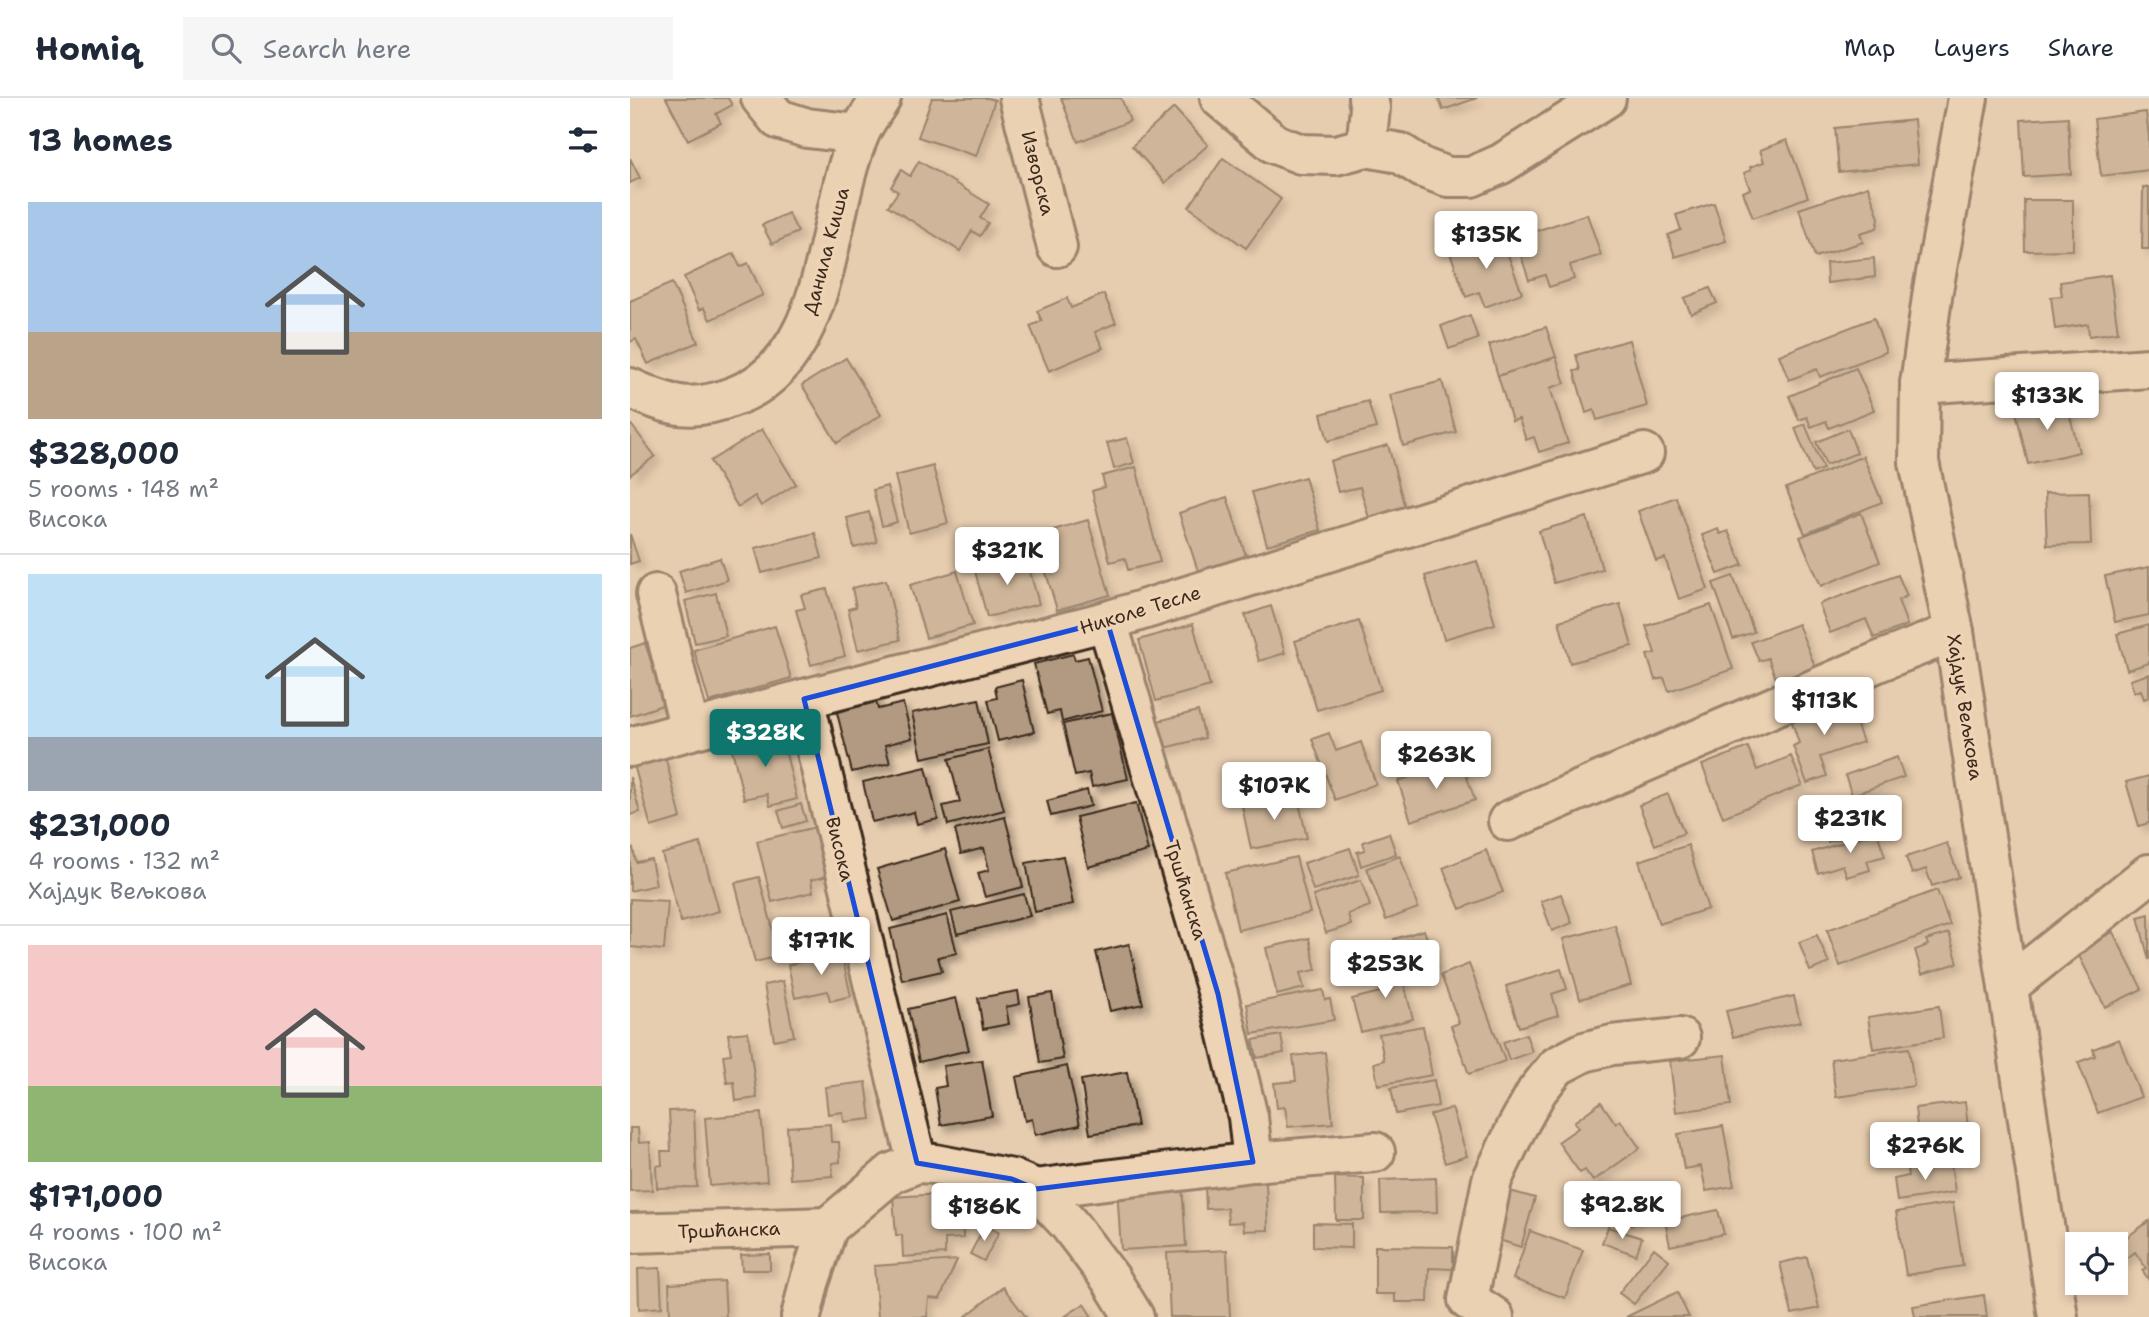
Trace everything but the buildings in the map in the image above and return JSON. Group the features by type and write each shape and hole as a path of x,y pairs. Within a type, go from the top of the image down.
{"street":[{"path":"761,98 778,119 807,128 859,134"},
{"name":"Данила Киша","path":"630,388 656,400 688,407 721,402 756,387 779,365 796,344 812,310 859,134 881,98"},
{"name":"Изворска","path":"1019,98 1057,247"},
{"path":"1220,98 1275,144 1301,154 1336,155 1366,147 1400,153 1423,168 1448,177 1471,177 1501,164 1606,98"},
{"path":"1366,147 1370,108 1368,98"},
{"name":"Хајдук Вељкова","path":"1968,98 1933,289 1920,384 1919,462 1954,632 2058,1317"},
{"path":"1920,384 2149,368"},
{"name":"Николе Тесле","path":"630,747 1107,621 1644,453"},
{"path":"656,594 690,730"},
{"name":"Тршћанска","path":"1107,621 1218,994 1245,1106 1253,1162"},
{"path":"1508,821 1868,666 1954,632"},
{"name":"Висока","path":"804,699 917,1164"},
{"path":"2008,986 2149,874"},
{"path":"1475,1312 1492,1180 1537,1091 1557,1066 1584,1052 1612,1045 1680,1038"},
{"path":"1036,1189 1132,1175 1374,1152"},
{"path":"801,1317 809,1283 828,1227 892,1173 917,1164 935,1164 1012,1179 1036,1189 1068,1223 1110,1278 1134,1317"},
{"name":"Тршћанска","path":"630,1233 828,1227"}],"highlighted area":[{"path":"1107,621 1218,994 1253,1162 1036,1189 1012,1179 917,1163 804,699"}]}
